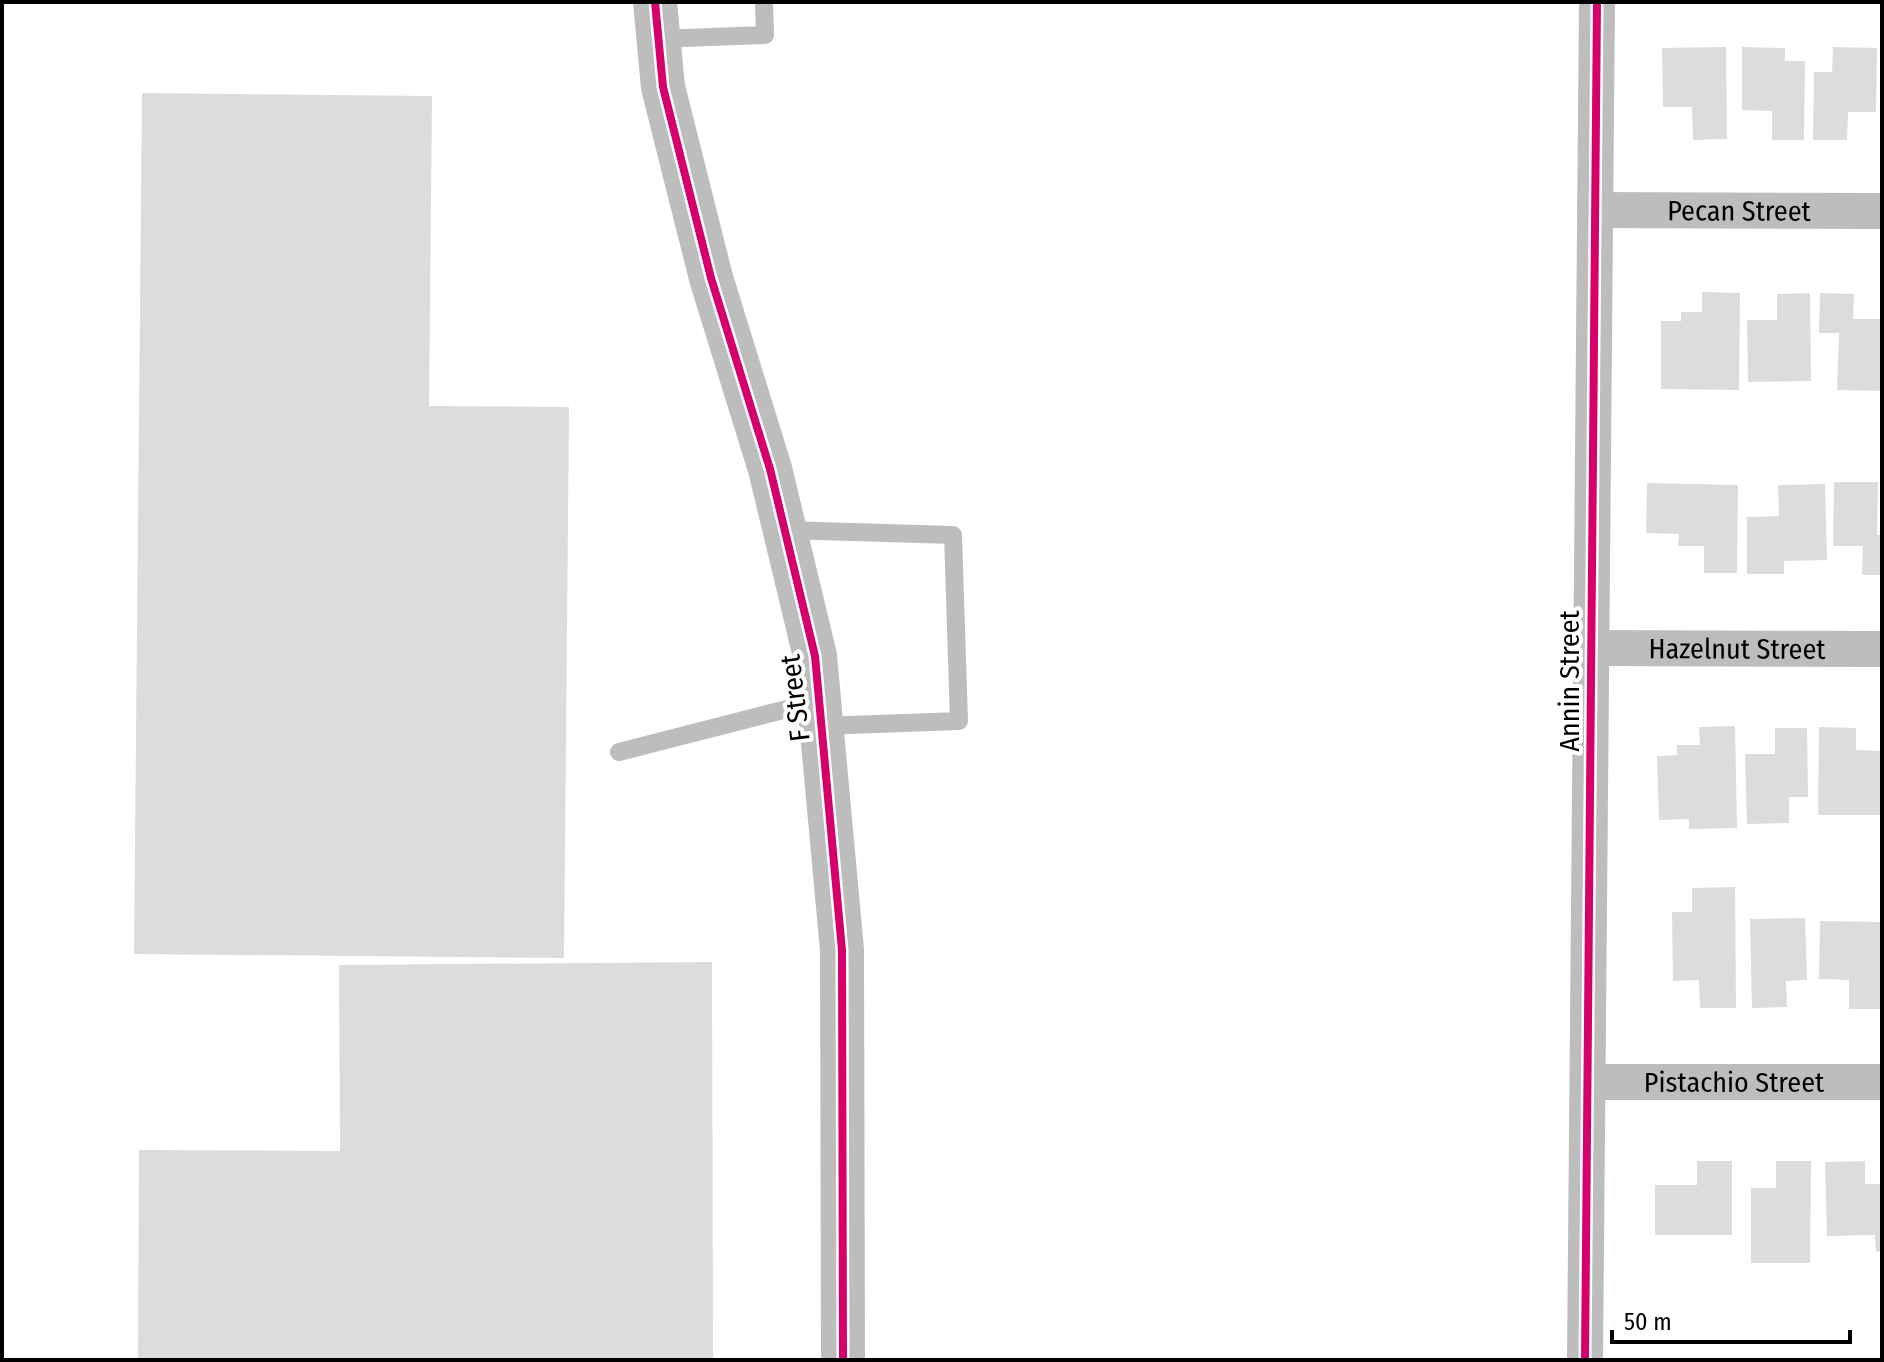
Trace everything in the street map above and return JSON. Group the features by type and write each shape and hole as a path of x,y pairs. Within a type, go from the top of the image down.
{"street":[{"name":"Annin Street","path":"1585,1360 1597,2"},
{"name":"F Street","path":"657,21 663,87 711,278 770,469 815,656 842,950 843,1360"},
{"name":"Pecan Street","path":"1595,210 1882,211"},
{"name":"Hazelnut Street","path":"1591,648 1882,649"},
{"name":"Pistachio Street","path":"1588,1082 1882,1082"}],"lane":[{"path":"657,21 765,35 764,2"},
{"path":"619,752 820,714 959,721 953,535 785,530"}],"building":[{"path":"1726,47 1727,139 1693,140 1692,107 1663,107 1662,48"},
{"path":"1742,47 1785,48 1785,61 1805,61 1804,140 1772,140 1772,111 1742,110"},
{"path":"1833,47 1877,48 1876,112 1848,112 1847,140 1813,140 1814,72 1832,72"},
{"path":"142,93 432,96 429,406 569,407 564,958 134,954"},
{"path":"1702,292 1740,293 1739,390 1661,389 1661,321 1681,321 1681,312 1702,312"},
{"path":"1810,293 1811,381 1748,382 1747,320 1777,320 1777,294"},
{"path":"1820,293 1854,294 1853,319 1882,319 1882,391 1837,390 1839,333 1819,333"},
{"path":"1834,482 1878,482 1877,535 1882,535 1882,575 1862,575 1863,546 1833,546"},
{"path":"1647,483 1738,485 1737,573 1704,573 1704,546 1678,546 1679,534 1646,533"},
{"path":"1825,484 1827,560 1784,561 1784,574 1747,574 1747,517 1779,516 1778,485"},
{"path":"1735,726 1737,828 1689,829 1689,819 1659,820 1657,756 1677,755 1677,745 1700,745 1699,727"},
{"path":"1819,727 1856,728 1856,750 1882,751 1882,815 1818,815"},
{"path":"1775,728 1807,728 1808,797 1789,797 1789,823 1747,824 1745,754 1775,754"},
{"path":"1735,887 1736,1008 1700,1008 1699,980 1673,981 1672,912 1692,912 1692,888"},
{"path":"1805,918 1807,980 1786,981 1787,1007 1752,1008 1750,919"},
{"path":"1820,921 1882,922 1882,1009 1849,1009 1849,980 1819,979"},
{"path":"712,962 713,1360 138,1360 139,1150 340,1151 339,965"},
{"path":"1697,1161 1732,1161 1732,1235 1655,1235 1655,1185 1697,1185"},
{"path":"1776,1161 1811,1161 1810,1263 1751,1263 1751,1188 1776,1188"},
{"path":"1865,1161 1865,1184 1882,1184 1882,1251 1876,1252 1875,1235 1827,1236 1825,1162"}],"cycle path":[{"path":"655,2 663,87 711,278 770,469 815,656 842,950 843,1360"},
{"path":"1585,1360 1597,2"}]}
